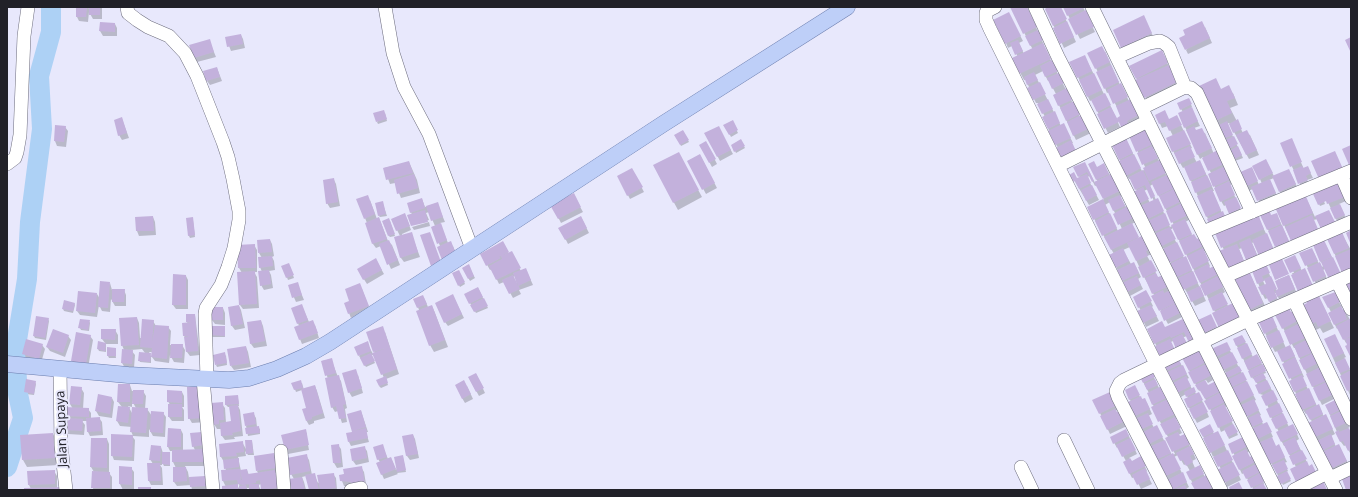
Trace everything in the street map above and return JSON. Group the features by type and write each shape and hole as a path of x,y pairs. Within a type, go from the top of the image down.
{"main road":[{"path":"7,364 128,375 229,380 249,378 278,369 306,356 330,342 669,120 847,7"}],"street":[{"path":"7,164 15,158 20,135 24,36 28,7"},
{"path":"127,7 128,13 148,27 169,36 185,53 197,76 223,142 228,157 239,211 239,220 234,248 228,267 221,285 206,308 205,314 205,379 213,490"},
{"path":"385,7 393,53 404,88 429,134 472,249"},
{"path":"995,7 986,13 986,20 990,29 1156,364 1221,490"},
{"path":"1034,7 1276,490"},
{"path":"1092,7 1248,320 1336,490"},
{"path":"1117,57 1149,43 1164,43 1169,47 1185,87"},
{"path":"1142,108 1185,87 1191,88 1197,93 1252,212"},
{"path":"1058,166 1148,121"},
{"path":"1204,232 1346,173 1351,198"},
{"path":"1226,276 1351,222"},
{"path":"1166,490 1116,391 1117,388 1124,380 1156,364 1248,320 1351,275"},
{"path":"1337,281 1351,309"},
{"path":"1294,300 1351,419"},
{"name":"Jalan Supaya","path":"60,368 62,446 66,490"},
{"path":"1064,440 1088,490"},
{"path":"281,451 284,490"},
{"path":"1021,467 1032,490"},
{"path":"1294,490 1351,468"}],"building":[{"path":"76,7 87,7 86,17 76,17"},
{"path":"89,7 100,7 100,15 89,15"},
{"path":"1010,7 1027,7 1037,27 1023,34"},
{"path":"1049,7 1061,7 1067,19 1053,26 1045,9"},
{"path":"1063,7 1086,7 1067,16"},
{"path":"1086,10 1094,27 1076,35 1068,19"},
{"path":"1009,12 1021,36 1005,44 993,20"},
{"path":"1144,15 1152,33 1121,48 1113,30"},
{"path":"1067,21 1074,37 1060,44 1053,28"},
{"path":"1202,21 1210,38 1185,50 1179,38 1185,35 1183,30"},
{"path":"100,22 115,23 115,32 99,31"},
{"path":"1038,30 1043,40 1030,46 1025,36"},
{"path":"241,34 243,44 227,47 225,37"},
{"path":"1351,37 1351,53 1345,40"},
{"path":"210,39 214,52 194,58 189,45"},
{"path":"1018,40 1023,51 1015,55 1010,43"},
{"path":"1043,43 1051,59 1019,74 1012,58"},
{"path":"1102,46 1110,62 1095,69 1087,53"},
{"path":"1162,50 1168,63 1136,79 1129,66"},
{"path":"1085,55 1092,71 1077,78 1069,62"},
{"path":"1052,60 1058,71 1045,77 1040,66"},
{"path":"1111,65 1119,82 1104,89 1096,72"},
{"path":"1169,65 1177,82 1144,98 1135,80"},
{"path":"217,67 220,77 206,81 203,71"},
{"path":"1034,72 1038,80 1027,85 1024,77"},
{"path":"1059,73 1064,83 1052,89 1047,78"},
{"path":"1094,73 1102,90 1087,97 1079,80"},
{"path":"1216,78 1221,89 1229,85 1235,98 1227,101 1232,113 1215,121 1199,86"},
{"path":"1040,82 1046,94 1033,100 1027,88"},
{"path":"1121,83 1128,97 1113,104 1107,90"},
{"path":"1067,88 1072,100 1058,106 1053,95"},
{"path":"1105,93 1111,105 1097,112 1091,100"},
{"path":"1189,98 1192,104 1180,110 1177,103"},
{"path":"1048,99 1053,109 1042,114 1037,104"},
{"path":"1131,99 1139,115 1127,121 1130,127 1123,131 1117,118 1120,116 1116,106"},
{"path":"1074,101 1080,114 1066,121 1060,108"},
{"path":"1111,107 1119,122 1104,129 1097,114"},
{"path":"1192,107 1198,121 1184,128 1178,113"},
{"path":"384,110 387,119 376,122 373,113"},
{"path":"1165,110 1169,119 1177,115 1182,125 1169,131 1165,122 1159,124 1155,115"},
{"path":"1055,111 1060,123 1048,129 1042,117"},
{"path":"1083,114 1090,128 1073,136 1067,122"},
{"path":"122,117 127,133 118,136 114,120"},
{"path":"1238,119 1242,129 1233,133 1229,124"},
{"path":"733,120 738,130 729,135 723,125"},
{"path":"1227,121 1230,128 1218,133 1215,127"},
{"path":"1064,123 1071,138 1055,145 1048,131"},
{"path":"55,125 66,126 64,142 54,141"},
{"path":"719,126 731,150 717,157 704,133"},
{"path":"1194,126 1196,130 1202,128 1212,148 1197,155 1186,130"},
{"path":"1146,128 1153,144 1136,152 1129,136"},
{"path":"1230,128 1233,135 1223,139 1220,133"},
{"path":"683,130 689,140 680,145 674,135"},
{"path":"1184,130 1191,144 1172,152 1166,138"},
{"path":"1247,130 1257,150 1246,155 1236,135"},
{"path":"1234,136 1238,144 1227,150 1223,141"},
{"path":"1126,138 1133,153 1119,160 1112,145"},
{"path":"1292,138 1302,162 1290,167 1280,143"},
{"path":"741,139 745,146 734,152 731,145"},
{"path":"1071,140 1076,151 1061,159 1056,148"},
{"path":"706,141 716,159 709,163 699,145"},
{"path":"1351,145 1351,164 1349,165 1342,149"},
{"path":"1152,146 1158,158 1142,165 1137,153"},
{"path":"1190,146 1195,157 1179,164 1174,153"},
{"path":"1238,146 1242,155 1233,160 1229,151"},
{"path":"1218,150 1224,164 1208,171 1202,158"},
{"path":"1335,151 1343,169 1319,179 1311,161"},
{"path":"679,152 699,190 673,203 653,165"},
{"path":"700,154 715,183 702,190 687,161"},
{"path":"1134,154 1141,168 1126,176 1119,161"},
{"path":"1266,159 1273,173 1259,180 1252,166"},
{"path":"1160,160 1166,173 1149,181 1143,168"},
{"path":"1200,160 1206,174 1190,181 1184,167"},
{"path":"409,161 413,173 386,180 383,168"},
{"path":"1094,161 1097,167 1104,163 1109,174 1096,180 1088,164"},
{"path":"1085,162 1094,181 1092,182 1087,172 1078,177 1073,167"},
{"path":"1225,166 1231,179 1213,187 1208,174"},
{"path":"1302,166 1303,168 1308,166 1311,173 1306,176 1308,180 1298,184 1293,170"},
{"path":"1252,167 1258,181 1245,187 1238,173"},
{"path":"632,168 643,187 627,196 617,176"},
{"path":"1289,169 1296,184 1279,192 1272,176"},
{"path":"1143,170 1155,196 1151,199 1145,185 1135,190 1129,177"},
{"path":"1074,172 1077,178 1087,174 1091,183 1079,189 1075,181 1073,182 1069,175"},
{"path":"1113,173 1122,190 1103,199 1094,182"},
{"path":"414,174 418,188 397,194 394,180"},
{"path":"1167,175 1174,188 1158,196 1151,182"},
{"path":"1207,175 1212,186 1195,193 1191,182"},
{"path":"334,178 338,202 326,204 323,180"},
{"path":"1270,179 1276,193 1257,201 1251,187"},
{"path":"1337,180 1345,197 1327,204 1326,201 1318,205 1313,194"},
{"path":"1229,181 1235,195 1220,202 1214,188"},
{"path":"1092,185 1097,195 1086,201 1081,190"},
{"path":"1143,187 1149,199 1138,204 1133,192"},
{"path":"1174,189 1180,202 1165,209 1159,196"},
{"path":"1212,189 1221,210 1206,217 1197,196"},
{"path":"574,193 581,207 558,219 550,205"},
{"path":"1305,194 1313,213 1283,226 1275,207"},
{"path":"368,195 375,214 364,219 356,199"},
{"path":"1120,195 1125,206 1113,211 1108,200"},
{"path":"1236,197 1241,208 1229,214 1224,202"},
{"path":"422,198 425,208 410,213 407,203"},
{"path":"1158,198 1164,211 1146,220 1140,206"},
{"path":"1103,199 1109,212 1093,220 1087,207"},
{"path":"383,201 386,214 378,216 375,203"},
{"path":"438,202 443,217 431,221 426,206"},
{"path":"1182,203 1188,215 1171,223 1166,211"},
{"path":"1340,204 1345,215 1335,219 1330,208"},
{"path":"1128,206 1133,218 1118,225 1113,214"},
{"path":"1269,209 1271,215 1277,213 1281,224 1267,230 1259,213"},
{"path":"425,210 428,222 411,226 407,215"},
{"path":"1329,210 1335,222 1321,229 1315,216"},
{"path":"1223,211 1226,219 1210,226 1207,219"},
{"path":"405,213 410,226 396,231 391,219"},
{"path":"1110,213 1117,228 1102,236 1095,221"},
{"path":"1165,213 1170,225 1154,232 1148,221"},
{"path":"1258,214 1264,229 1221,248 1215,233"},
{"path":"1312,215 1318,229 1291,241 1285,227"},
{"path":"153,216 154,231 136,231 135,217"},
{"path":"581,216 587,228 565,240 558,228"},
{"path":"193,217 195,235 188,236 186,218"},
{"path":"379,217 387,239 372,244 365,223"},
{"path":"389,218 395,234 388,236 382,221"},
{"path":"1185,219 1192,234 1178,240 1171,225"},
{"path":"441,223 447,240 437,244 431,227"},
{"path":"1132,223 1139,237 1111,250 1104,237"},
{"path":"1282,225 1289,241 1275,247 1268,231"},
{"path":"1170,227 1176,239 1160,247 1154,234"},
{"path":"1351,230 1351,245 1346,233"},
{"path":"412,232 418,252 400,258 394,237"},
{"path":"430,232 441,262 431,266 420,235"},
{"path":"1342,232 1349,248 1334,254 1327,239"},
{"path":"1267,233 1274,250 1259,256 1252,240"},
{"path":"1194,234 1197,239 1199,238 1203,246 1185,255 1179,241"},
{"path":"1144,235 1151,249 1146,251 1148,256 1136,261 1127,243"},
{"path":"1250,238 1257,255 1246,260 1239,243"},
{"path":"270,239 272,252 258,253 257,240"},
{"path":"389,240 398,260 387,265 379,244"},
{"path":"1324,240 1332,257 1320,262 1313,245"},
{"path":"451,241 456,254 442,260 437,247"},
{"path":"503,241 509,252 486,266 480,254"},
{"path":"1177,242 1184,256 1169,263 1163,249"},
{"path":"255,244 256,268 238,268 237,245"},
{"path":"1237,244 1244,261 1227,269 1219,251"},
{"path":"1123,248 1129,261 1115,268 1109,255"},
{"path":"1203,248 1209,261 1193,269 1187,256"},
{"path":"1312,248 1318,261 1305,266 1299,253"},
{"path":"1351,249 1351,269 1342,273 1335,256"},
{"path":"512,251 521,268 496,280 489,266 502,259 501,256"},
{"path":"1295,255 1301,268 1290,273 1284,260"},
{"path":"272,256 273,266 259,268 258,257"},
{"path":"1186,256 1192,270 1175,278 1169,264"},
{"path":"1333,257 1341,274 1329,279 1321,262"},
{"path":"376,258 382,270 363,280 357,269"},
{"path":"1282,259 1289,274 1275,280 1269,265"},
{"path":"1151,260 1157,271 1143,278 1138,267"},
{"path":"1134,262 1139,273 1122,281 1117,270"},
{"path":"1320,262 1326,276 1313,282 1307,268"},
{"path":"289,263 294,275 286,278 281,266"},
{"path":"469,264 474,276 468,279 462,268"},
{"path":"1208,264 1210,268 1214,266 1218,274 1200,283 1194,271"},
{"path":"1266,264 1270,273 1262,276 1264,281 1257,284 1252,271"},
{"path":"526,268 531,280 518,286 513,273"},
{"path":"1305,268 1314,288 1299,294 1291,275"},
{"path":"269,270 271,284 260,286 258,271"},
{"path":"459,270 465,282 458,286 452,273"},
{"path":"255,271 257,304 239,305 237,272"},
{"path":"1193,271 1198,283 1183,290 1178,278"},
{"path":"1156,273 1158,277 1164,275 1169,286 1152,294 1145,278"},
{"path":"1250,273 1263,303 1249,310 1235,279"},
{"path":"173,274 186,275 186,305 172,305"},
{"path":"513,275 520,289 509,294 502,280"},
{"path":"1289,275 1295,289 1277,297 1275,291 1278,289 1275,281"},
{"path":"1137,276 1141,285 1127,292 1122,283"},
{"path":"1218,276 1223,287 1205,296 1200,285"},
{"path":"1271,276 1277,289 1274,290 1277,298 1269,302 1265,294 1262,295 1258,287 1266,284 1264,279"},
{"path":"100,281 110,282 108,308 98,307"},
{"path":"1351,281 1351,296 1344,284"},
{"path":"298,282 302,295 292,298 288,285"},
{"path":"360,283 369,306 348,314 344,303 349,301 345,289"},
{"path":"1200,286 1204,296 1191,302 1187,292"},
{"path":"478,287 483,297 469,304 464,294"},
{"path":"112,289 125,289 124,302 112,302"},
{"path":"1146,290 1152,301 1138,308 1133,297"},
{"path":"1163,290 1164,293 1171,290 1177,302 1159,311 1151,296"},
{"path":"78,291 97,293 95,313 76,311"},
{"path":"1338,291 1340,296 1338,298 1340,302 1328,308 1322,297"},
{"path":"1222,292 1228,304 1213,311 1208,299"},
{"path":"453,294 462,314 444,323 435,303"},
{"path":"1318,294 1331,321 1318,327 1316,322 1309,325 1301,306 1307,303 1305,300"},
{"path":"423,295 427,304 417,308 413,299"},
{"path":"484,298 488,306 474,312 470,305"},
{"path":"64,300 75,303 73,311 62,309"},
{"path":"1176,303 1180,313 1164,321 1160,311"},
{"path":"1233,303 1240,318 1219,328 1212,313"},
{"path":"302,304 308,320 297,324 291,308"},
{"path":"239,305 243,324 231,326 228,307"},
{"path":"432,305 445,340 429,346 416,311"},
{"path":"1151,305 1157,316 1143,323 1137,311"},
{"path":"1288,306 1291,312 1295,310 1299,320 1282,329 1274,313"},
{"path":"1341,306 1343,310 1345,309 1347,319 1334,325 1328,313"},
{"path":"212,307 223,307 223,320 211,320"},
{"path":"1271,313 1277,327 1264,334 1258,320"},
{"path":"186,314 195,314 198,351 186,352 184,337 189,336 183,336 182,323 192,322 186,322"},
{"path":"1211,314 1217,327 1204,333 1198,320"},
{"path":"36,316 49,318 45,338 33,336"},
{"path":"137,317 139,345 121,346 119,318"},
{"path":"1185,318 1195,340 1189,343 1184,332 1171,338 1170,336 1154,344 1147,329 1162,321 1165,327"},
{"path":"1351,318 1351,336 1343,340 1336,326"},
{"path":"80,319 90,320 88,330 78,328"},
{"path":"142,319 154,320 152,342 155,325 169,326 167,359 151,357 152,348 140,347"},
{"path":"261,320 265,341 250,344 247,322"},
{"path":"313,320 318,333 299,340 294,327"},
{"path":"1300,323 1307,337 1290,345 1284,331"},
{"path":"210,326 225,326 225,336 210,335"},
{"path":"383,326 397,369 381,375 372,353 387,348 373,352 366,332"},
{"path":"53,329 69,335 63,353 46,347"},
{"path":"101,329 116,329 115,340 101,339"},
{"path":"1279,330 1284,342 1271,348 1266,336"},
{"path":"76,332 91,335 86,364 71,361"},
{"path":"1182,334 1187,343 1176,349 1172,339"},
{"path":"1335,334 1344,353 1333,358 1324,339"},
{"path":"1242,335 1246,342 1236,346 1233,339"},
{"path":"1351,337 1351,358 1345,346 1347,345 1345,339"},
{"path":"1310,338 1316,351 1299,358 1294,346"},
{"path":"26,339 43,344 39,359 22,354"},
{"path":"1170,339 1175,350 1160,358 1155,346"},
{"path":"98,341 106,343 105,351 97,349"},
{"path":"368,341 371,351 358,356 354,347"},
{"path":"1227,342 1231,350 1215,357 1211,349"},
{"path":"1247,343 1252,354 1242,359 1237,348"},
{"path":"171,344 183,344 182,358 170,358"},
{"path":"1290,345 1295,356 1282,362 1277,351"},
{"path":"246,346 249,363 230,366 227,349"},
{"path":"107,347 116,348 116,356 107,356"},
{"path":"1199,347 1206,362 1189,371 1181,356"},
{"path":"122,349 133,350 132,364 121,363"},
{"path":"139,352 151,353 150,362 138,361"},
{"path":"225,352 227,363 215,365 213,355"},
{"path":"1232,352 1238,363 1223,370 1218,359"},
{"path":"1315,352 1320,362 1304,370 1299,360"},
{"path":"371,353 375,361 364,366 360,358"},
{"path":"1257,354 1262,363 1248,370 1244,361"},
{"path":"1295,357 1302,373 1289,379 1282,364"},
{"path":"332,358 336,373 325,376 321,361"},
{"path":"1178,358 1181,364 1166,371 1163,365"},
{"path":"1345,358 1350,369 1340,373 1335,363"},
{"path":"1206,364 1212,375 1194,384 1188,372"},
{"path":"1263,364 1266,371 1251,378 1248,371"},
{"path":"1183,365 1187,374 1172,381 1167,372"},
{"path":"1239,366 1242,371 1227,378 1225,373"},
{"path":"1322,366 1328,380 1312,387 1306,374"},
{"path":"356,369 362,388 348,393 342,373"},
{"path":"1351,370 1351,389 1347,391 1340,376"},
{"path":"1152,371 1155,377 1143,383 1140,377"},
{"path":"1243,372 1247,380 1230,388 1227,380"},
{"path":"476,373 484,388 476,392 468,377"},
{"path":"1263,373 1266,378 1256,383 1253,378"},
{"path":"339,375 346,404 343,405 346,418 339,419 336,406 331,408 325,378"},
{"path":"1302,375 1307,386 1294,392 1289,381"},
{"path":"386,376 388,383 379,386 376,380"},
{"path":"1186,376 1191,386 1177,393 1173,383"},
{"path":"26,379 36,381 34,394 24,392"},
{"path":"1155,379 1158,385 1147,390 1144,384"},
{"path":"301,380 303,388 294,390 291,383"},
{"path":"464,380 471,394 462,399 455,385"},
{"path":"1205,380 1208,385 1216,381 1221,391 1205,399 1195,385"},
{"path":"1267,380 1271,388 1259,394 1255,385"},
{"path":"1247,381 1254,395 1237,404 1230,389"},
{"path":"1326,382 1334,394 1319,401 1313,388"},
{"path":"118,384 130,384 130,402 117,402"},
{"path":"315,385 323,413 306,421 302,409 306,408 301,389"},
{"path":"1135,385 1140,395 1129,400 1125,390"},
{"path":"71,386 82,387 80,405 69,404"},
{"path":"1162,386 1168,397 1152,405 1147,393"},
{"path":"187,387 202,387 204,418 188,419"},
{"path":"1194,387 1196,392 1186,397 1184,392"},
{"path":"1309,388 1316,404 1302,410 1295,394"},
{"path":"133,390 144,390 143,404 132,404"},
{"path":"167,390 182,391 182,403 167,402"},
{"path":"1273,390 1278,400 1266,406 1261,396"},
{"path":"1110,392 1117,405 1099,414 1092,400"},
{"path":"1199,392 1203,400 1188,408 1184,399"},
{"path":"1221,392 1225,402 1209,410 1204,401"},
{"path":"98,394 112,397 110,414 95,411"},
{"path":"238,395 239,404 225,405 225,396"},
{"path":"1141,396 1142,399 1145,398 1150,409 1135,416 1128,402"},
{"path":"1168,399 1175,414 1158,422 1151,407"},
{"path":"1254,399 1259,410 1246,417 1241,405"},
{"path":"1337,399 1342,409 1330,415 1325,405"},
{"path":"223,402 224,420 219,420 219,424 213,425 211,403"},
{"path":"1203,402 1208,412 1194,419 1189,409"},
{"path":"1279,403 1283,412 1270,418 1266,409"},
{"path":"168,404 182,404 182,417 168,417"},
{"path":"1224,404 1233,421 1218,428 1210,411"},
{"path":"1319,404 1323,414 1310,420 1305,411"},
{"path":"238,405 241,431 232,433 233,435 221,436 220,423 231,421 229,406"},
{"path":"118,406 130,407 128,423 116,421"},
{"path":"64,407 89,408 89,417 64,416"},
{"path":"132,407 148,408 146,433 130,432"},
{"path":"1115,409 1117,412 1120,411 1125,421 1107,430 1100,416"},
{"path":"361,410 366,427 353,431 366,428 368,438 348,442 346,433 352,432 347,414"},
{"path":"1343,410 1348,422 1335,428 1330,416"},
{"path":"151,411 164,412 163,433 150,432"},
{"path":"254,412 256,424 245,426 243,414"},
{"path":"1148,413 1153,424 1140,430 1135,419"},
{"path":"1259,413 1263,422 1252,427 1248,418"},
{"path":"1283,413 1288,423 1276,429 1271,419"},
{"path":"1326,414 1333,429 1313,438 1306,424"},
{"path":"100,417 101,431 87,432 86,418"},
{"path":"1175,417 1181,428 1166,435 1160,424"},
{"path":"66,418 83,419 82,431 65,430"},
{"path":"1267,422 1272,432 1256,440 1251,429"},
{"path":"1210,424 1214,432 1203,437 1199,430"},
{"path":"1233,424 1238,432 1228,437 1224,429"},
{"path":"1293,424 1298,434 1281,442 1276,432"},
{"path":"1157,425 1163,437 1147,445 1141,433"},
{"path":"259,426 260,433 246,434 245,428"},
{"path":"168,428 181,429 181,447 167,447"},
{"path":"1349,428 1351,433 1351,449 1348,451 1343,441 1340,442 1335,432"},
{"path":"306,429 309,445 285,450 281,435"},
{"path":"1126,429 1129,436 1113,444 1110,437"},
{"path":"1218,431 1225,445 1210,453 1203,438"},
{"path":"202,432 203,445 192,447 190,433"},
{"path":"1178,432 1180,436 1185,434 1190,444 1172,452 1165,438"},
{"path":"53,433 55,458 22,460 20,435"},
{"path":"111,434 133,435 132,457 111,456"},
{"path":"413,434 418,454 406,456 402,436"},
{"path":"1331,434 1335,444 1322,451 1317,441"},
{"path":"1243,437 1248,446 1232,454 1228,444"},
{"path":"1272,437 1276,446 1279,444 1285,457 1271,464 1264,451 1262,452 1258,443"},
{"path":"1295,437 1300,449 1289,455 1283,443"},
{"path":"91,438 107,438 107,468 90,467"},
{"path":"1130,438 1136,450 1122,457 1116,445"},
{"path":"245,440 252,440 253,453 246,454"},
{"path":"1165,440 1171,453 1156,460 1149,447"},
{"path":"243,441 244,452 236,453 237,456 220,457 219,444"},
{"path":"339,444 341,463 333,463 331,445"},
{"path":"383,444 387,457 377,460 373,447"},
{"path":"1339,444 1347,461 1330,469 1322,452"},
{"path":"151,445 161,446 160,461 149,460"},
{"path":"365,446 367,458 352,461 350,449"},
{"path":"1190,446 1194,454 1190,456 1193,462 1186,466 1183,460 1180,461 1176,453"},
{"path":"207,449 207,462 172,462 172,450"},
{"path":"1246,449 1250,457 1254,455 1257,461 1239,470 1232,456"},
{"path":"1228,450 1233,460 1218,467 1213,457"},
{"path":"1302,450 1307,459 1293,465 1289,456"},
{"path":"162,452 170,452 170,465 162,464"},
{"path":"274,453 276,468 256,471 254,456"},
{"path":"1173,453 1181,469 1166,476 1158,461"},
{"path":"307,454 310,471 290,475 287,458"},
{"path":"403,455 406,470 397,472 394,457"},
{"path":"1141,456 1146,466 1129,474 1123,462 1130,458 1132,461"},
{"path":"391,457 396,469 381,475 376,463"},
{"path":"239,458 239,467 224,469 223,460"},
{"path":"1284,460 1288,469 1277,474 1272,465"},
{"path":"1307,461 1309,466 1312,464 1317,474 1297,484 1290,469"},
{"path":"1233,462 1240,475 1224,483 1217,470"},
{"path":"147,463 160,463 161,481 148,481"},
{"path":"1256,464 1260,472 1246,479 1242,471"},
{"path":"1200,465 1204,474 1190,480 1186,472"},
{"path":"119,466 132,467 132,485 119,484"},
{"path":"362,466 365,485 352,487 351,482 340,481 339,475 344,474 343,469"},
{"path":"173,467 186,467 187,481 173,482"},
{"path":"1145,468 1150,479 1137,485 1132,475"},
{"path":"247,469 248,474 275,470 278,488 261,490 260,480 256,481 256,483 243,485 238,484 237,480 222,481 221,470"},
{"path":"55,470 55,484 28,485 27,471"},
{"path":"92,471 110,472 110,488 91,488"},
{"path":"1287,471 1291,479 1281,484 1277,476"},
{"path":"1183,472 1187,482 1172,490 1167,480"},
{"path":"315,473 319,490 309,490 305,475"},
{"path":"334,473 336,488 320,490 317,475"},
{"path":"1260,473 1264,482 1251,488 1247,480"},
{"path":"1208,474 1214,486 1207,490 1195,490 1191,483"},
{"path":"1351,475 1351,490 1346,490 1342,479"},
{"path":"205,476 206,486 190,487 189,477"},
{"path":"302,477 305,490 291,490 289,479"},
{"path":"1323,481 1327,490 1309,490 1307,488"},
{"path":"1239,482 1243,490 1230,490 1229,487"},
{"path":"1263,483 1267,490 1250,490"},
{"path":"238,484 238,490 222,490 222,486"},
{"path":"249,484 259,484 259,490 249,490"},
{"path":"246,485 247,490 239,490 239,486"},
{"path":"1185,485 1187,490 1174,490"},
{"path":"64,487 64,490 24,490 24,488"},
{"path":"138,487 151,487 151,490 138,490"}],"waterway":[{"path":"7,467 23,418 18,394 15,352 27,279 30,222 42,129 39,76 51,32 51,7"}]}
